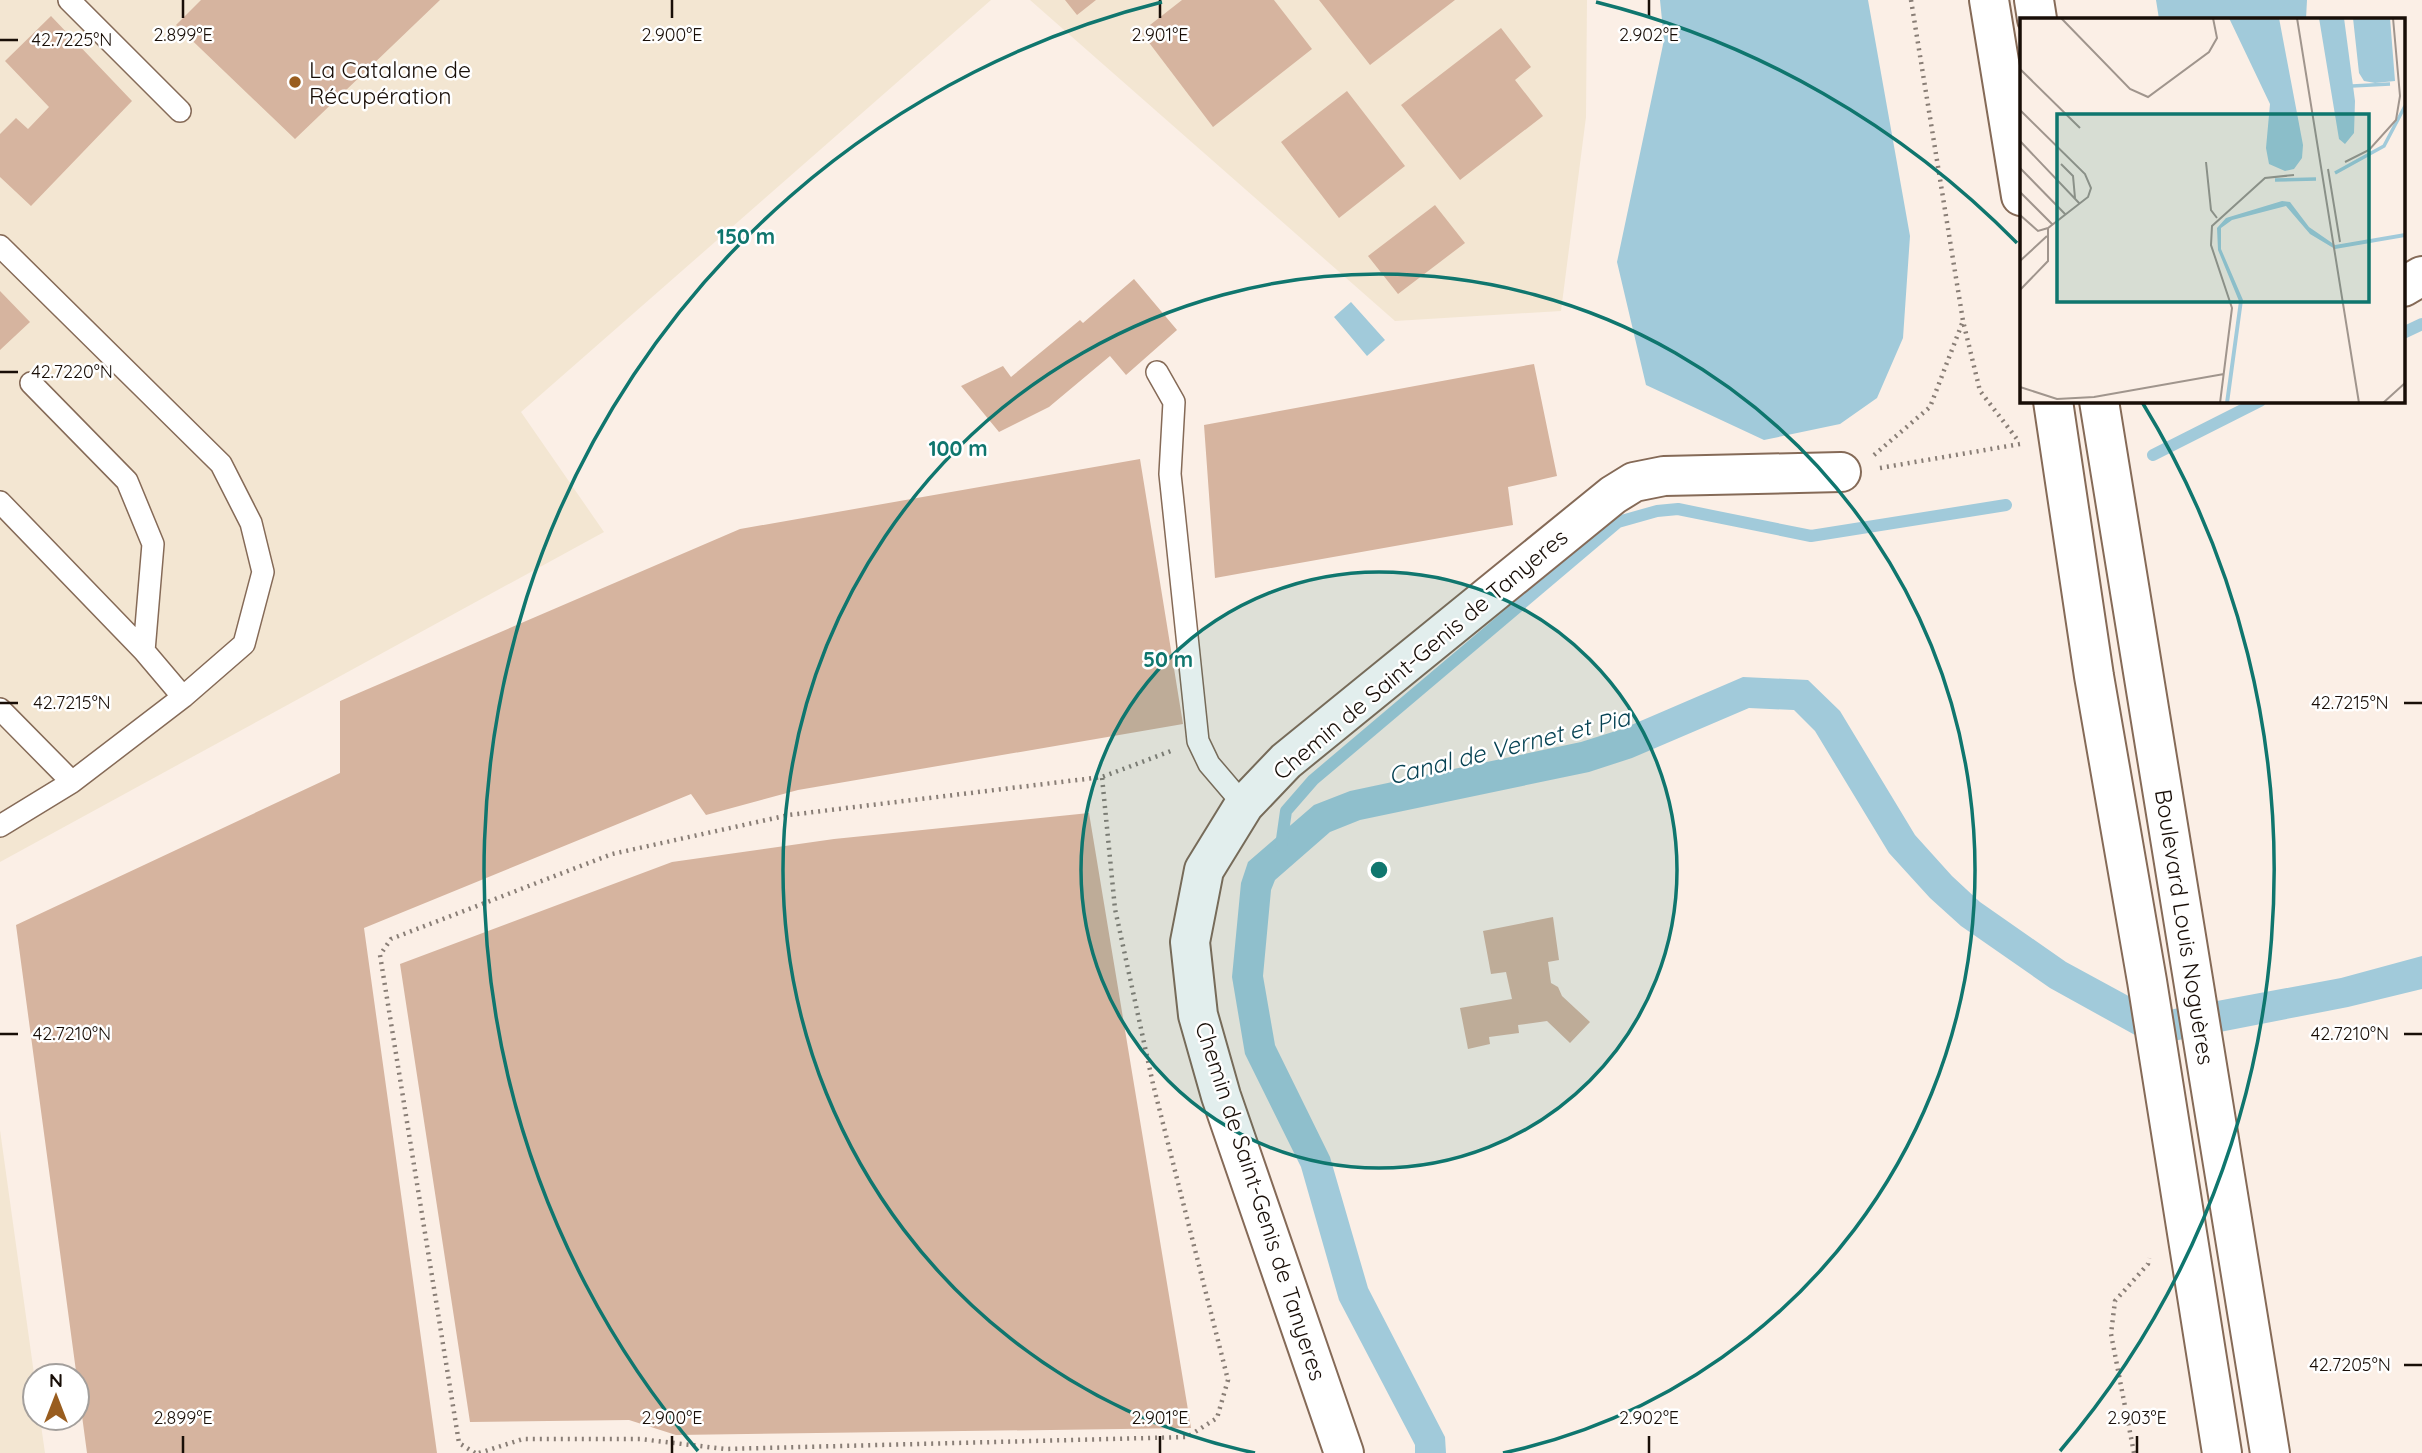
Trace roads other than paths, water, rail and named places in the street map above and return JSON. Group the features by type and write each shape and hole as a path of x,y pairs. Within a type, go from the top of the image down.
{"main road":[{"path":"1989,0 2020,189"},
{"path":"2034,0 2037,18"},
{"path":"2404,286 2422,276"},
{"name":"Boulevard Louis Noguères","path":"2053,402 2094,676 2147,981 2222,1453"},
{"name":"Boulevard Louis Noguères","path":"2099,402 2270,1453"},
{"name":"Chemin de Saint-Genis de Tanyeres","path":"1344,1453 1221,1096 1198,1015 1190,942 1204,870 1244,805 1286,761 1612,495 1634,482 1664,476 1847,472"}],"lane":[{"path":"69,0 180,110"},
{"path":"0,246 221,464 251,523 263,572 244,645 183,697 72,782 0,826"},
{"path":"1157,372 1174,402 1170,474 1198,741 1209,764 1244,805"},
{"path":"31,383 127,481 153,544 144,651"},
{"path":"0,502 144,651 183,697"},
{"path":"0,709 72,782"}],"water":[{"path":"1660,0 1868,0 1910,236 1903,338 1877,398 1840,424 1764,440 1646,385 1617,262 1664,40"},
{"path":"2156,0 2307,0 2306,18 2159,18"},
{"path":"1351,302 1385,340 1367,356 1334,317"},
{"path":"1743,677 1808,680 1840,711 1915,835 1952,876 1980,902 2066,962 2158,1012 2341,978 2422,956 2422,989 2348,1007 2153,1045 2050,988 1961,926 1930,898 1889,853 1815,731 1794,710 1749,708 1632,758 1589,772 1360,820 1330,832 1275,880 1271,890 1263,976 1275,1045 1330,1157 1368,1288 1445,1437 1446,1453 1415,1453 1415,1445 1339,1300 1301,1167 1245,1054 1232,977 1241,883 1248,862 1314,805 1350,791 1581,742 1622,729"}],"waterway":[{"path":"2404,333 2422,324"},
{"path":"2153,455 2258,402"},
{"path":"1281,846 1286,811 1313,780 1618,522 1657,511 1678,509 1811,536 2006,505"}],"place":[{"name":"La Catalane de Récupération","path":"295,82"}],"water label":[{"name":"Canal de Vernet et Pia","path":"1509,746"}]}
